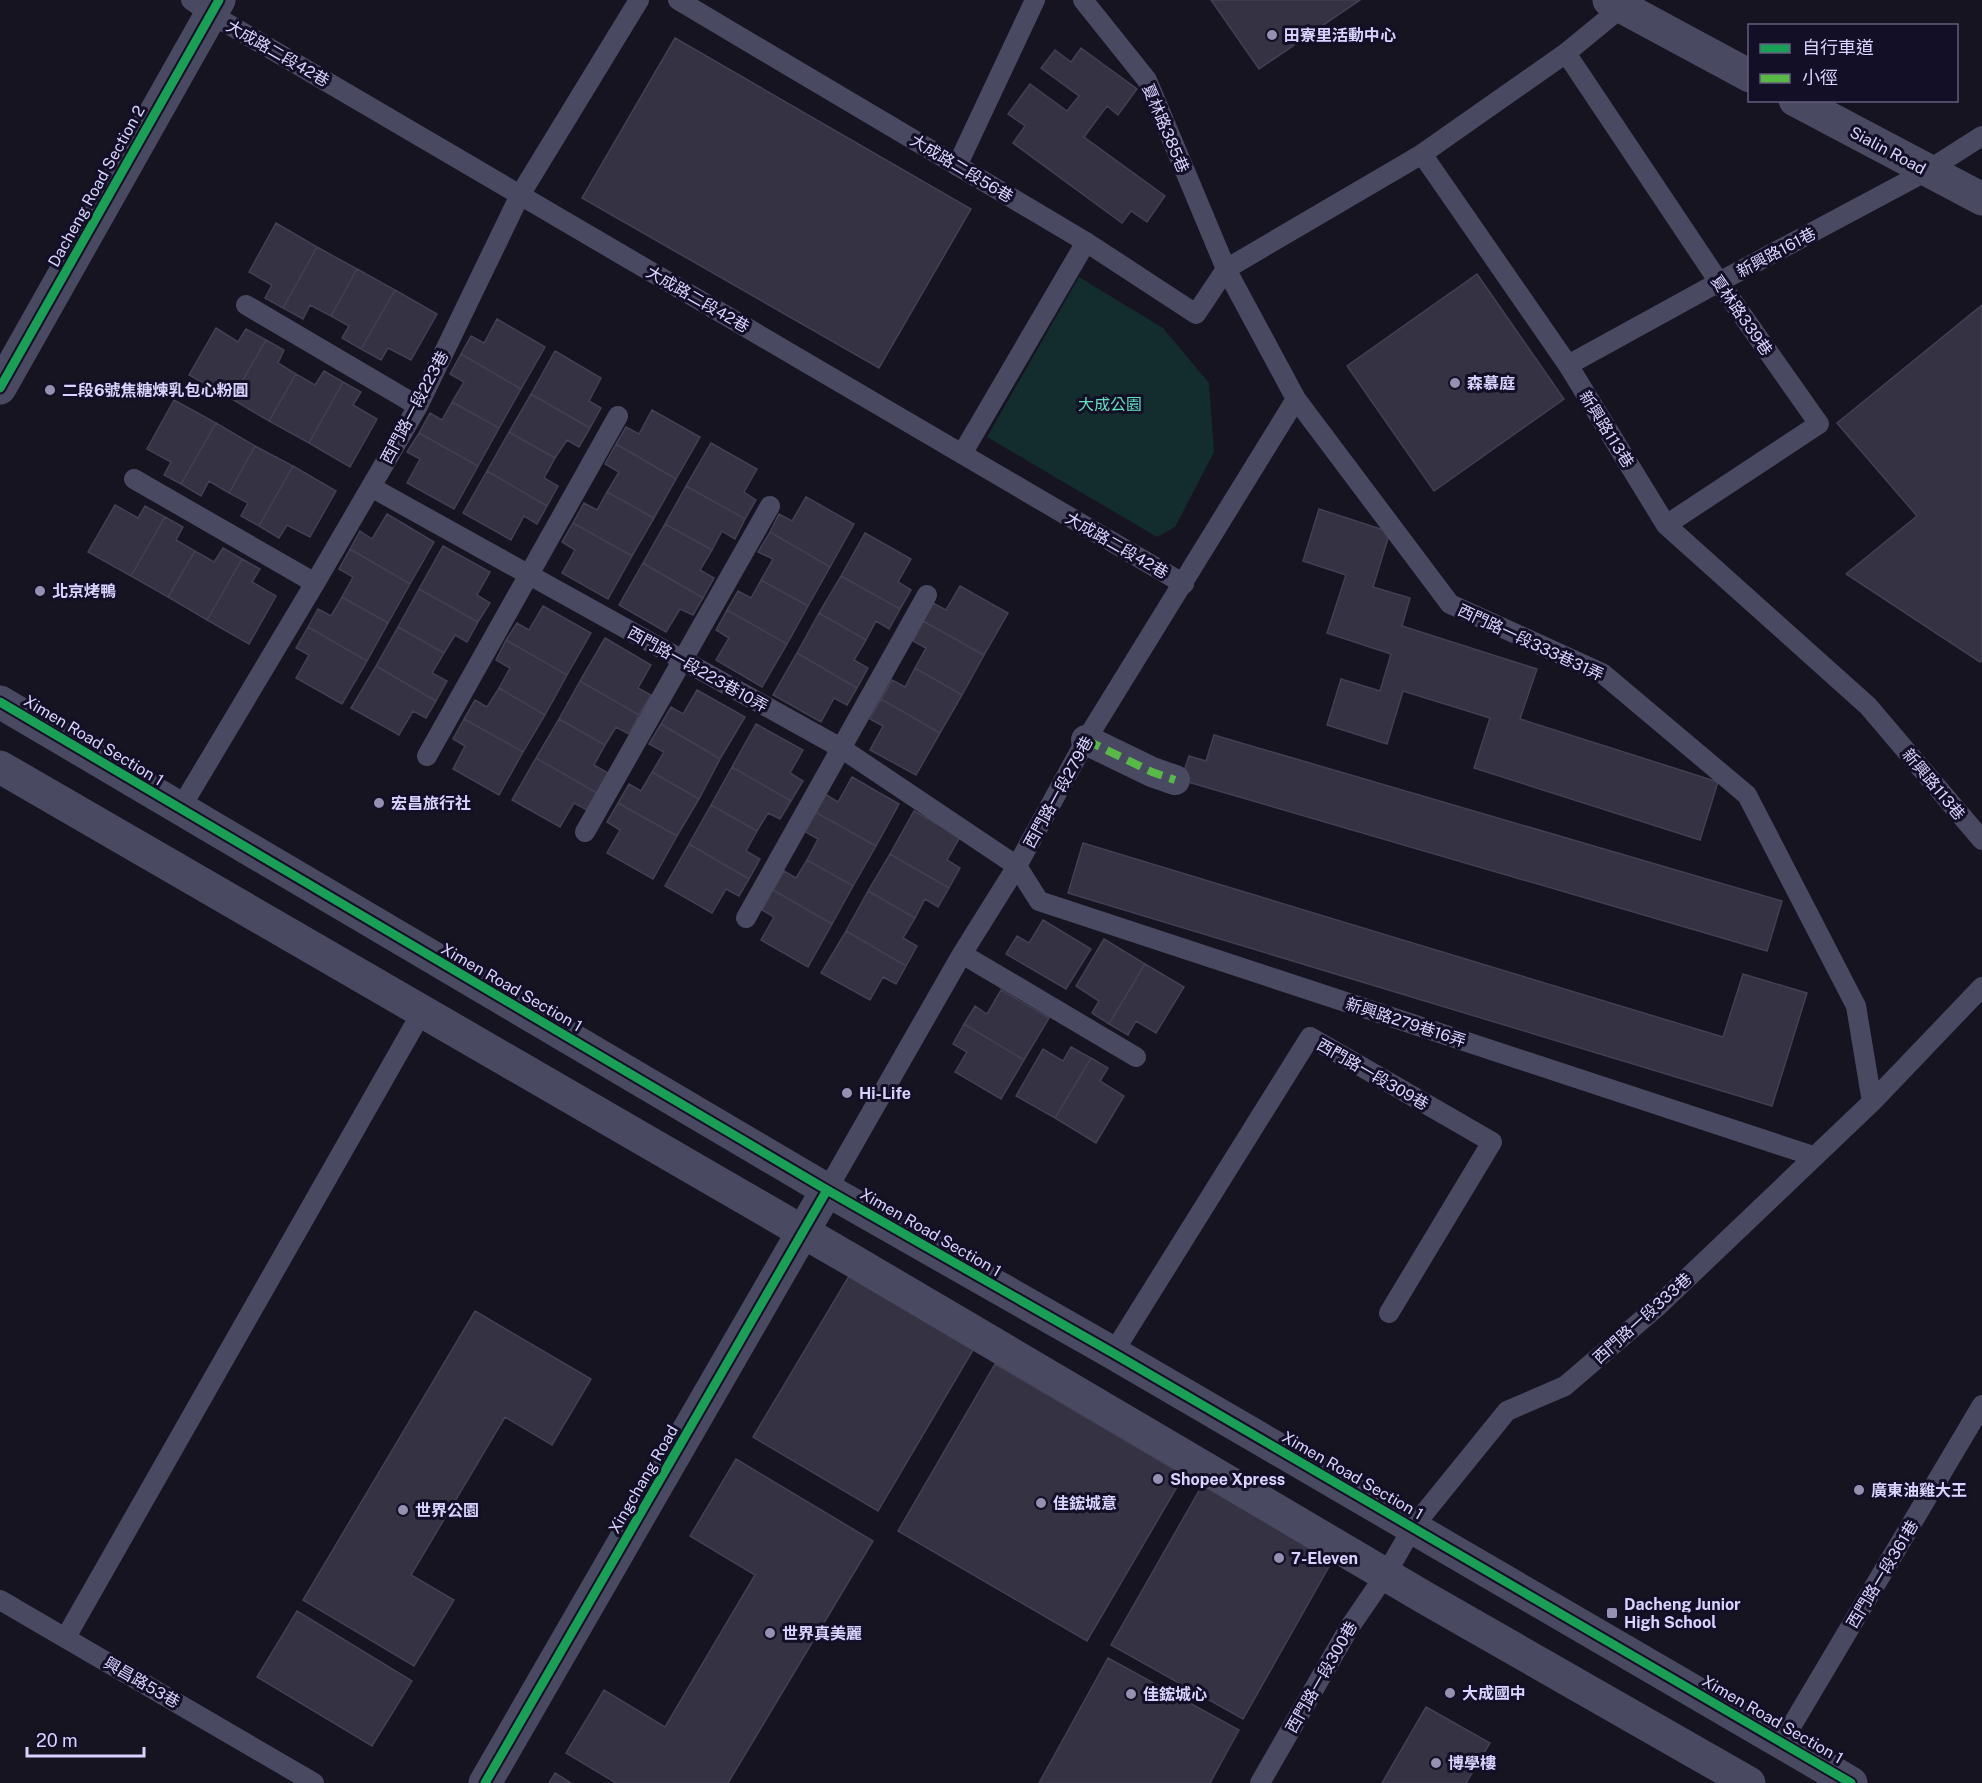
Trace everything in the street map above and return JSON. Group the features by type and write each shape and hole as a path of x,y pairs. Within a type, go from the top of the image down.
{"street":[{"path":"1616,3 1748,75"},
{"name":"Dacheng Road Section 2","path":"0,388 207,5"},
{"name":"Sialin Road","path":"1799,102 1982,199"},
{"name":"Ximen Road Section 1","path":"0,702 826,1190 1113,1353 1851,1783"},
{"path":"1086,740 1152,772 1175,780"},
{"path":"0,766 423,1010 801,1232 850,1258 1386,1574 1749,1783"},
{"name":"Xingchang Road","path":"486,1783 826,1190"}],"lane":[{"name":"西門路一段223巷","path":"180,809 418,406 520,195 639,0"},
{"name":"大成路二段56巷","path":"678,0 1086,242 1196,314 1226,269"},
{"path":"957,166 1035,0"},
{"name":"夏林路385巷","path":"1083,0 1147,80 1226,269"},
{"path":"1226,269 1422,154 1566,53 1616,3"},
{"name":"大成路二段42巷","path":"207,5 520,195 1184,584"},
{"name":"夏林路339巷","path":"1566,53 1719,282 1818,424 1666,525"},
{"name":"新興路161巷","path":"1568,365 1927,171 1982,136"},
{"name":"新興路113巷","path":"1422,154 1568,365 1666,525 1868,706 1982,840"},
{"path":"962,454 1086,242"},
{"name":"西門路一段333巷31弄","path":"1226,269 1296,399 1450,604 1602,673 1748,795 1856,1006 1872,1102"},
{"path":"246,305 418,406"},
{"name":"西門路一段279巷","path":"826,1190 962,954 1017,866 1086,740 1296,399"},
{"path":"427,756 618,416"},
{"path":"134,479 315,583"},
{"name":"西門路一段223巷10弄","path":"370,487 841,748 1017,866"},
{"path":"585,832 770,506"},
{"path":"746,918 927,595"},
{"name":"新興路279巷16弄","path":"1017,866 1039,901 1813,1156"},
{"path":"962,954 1136,1057"},
{"name":"西門路一段333巷","path":"1386,1574 1413,1527 1507,1411 1565,1386 1657,1307 1872,1102 1982,987"},
{"path":"66,1637 423,1010"},
{"name":"西門路一段309巷","path":"1113,1353 1310,1037 1492,1142 1389,1313"},
{"name":"西門路一段361巷","path":"1782,1742 1982,1405"},
{"name":"西門路一段300巷","path":"1260,1783 1349,1628 1386,1574"},
{"name":"興昌路53巷","path":"0,1600 314,1783"}],"green space":[{"name":"大成公園","path":"1079,277 1163,328 1209,383 1214,452 1175,527 1157,537 987,437"}],"building":[{"name":"田寮里活動中心","path":"1211,0 1360,0 1259,69"},
{"path":"675,38 971,209 879,368 582,198"},
{"path":"1081,48 1137,89 1118,115 1107,106 1084,137 1165,196 1147,222 1131,211 1122,223 1013,143 1025,126 1008,114 1030,84 1067,111 1079,96 1041,68 1055,50 1071,62"},
{"path":"276,223 317,247 283,308 265,298 272,285 249,272"},
{"path":"317,247 357,269 331,316 310,305 303,319 283,308"},
{"path":"357,269 395,290 361,349 342,338 349,326 331,316"},
{"name":"森慕庭","path":"1477,274 1564,399 1434,491 1347,366"},
{"path":"395,290 437,314 411,360 388,348 381,360 361,349"},
{"path":"1982,305 1982,660 1980,662 1846,574 1917,516 1837,423"},
{"path":"497,319 545,347 521,389 461,354 471,336 484,343"},
{"path":"216,328 238,342 246,329 266,340 232,399 189,375"},
{"path":"266,340 284,350 278,363 296,374 269,421 232,399"},
{"path":"555,351 601,378 589,401 601,408 590,428 531,394"},
{"path":"461,354 521,389 499,428 452,402 464,382 450,374"},
{"path":"324,371 343,382 309,443 269,421 296,374 315,385"},
{"path":"343,382 361,392 353,405 377,419 350,467 309,443"},
{"path":"531,394 590,428 579,447 567,440 555,458 509,432"},
{"path":"174,400 216,423 181,484 164,475 171,462 147,449"},
{"path":"452,402 499,428 478,466 419,433 430,413 442,420"},
{"path":"652,410 700,437 676,479 616,444 626,427 639,434"},
{"path":"216,423 255,446 229,493 209,481 201,496 181,484"},
{"path":"509,432 555,458 544,478 558,486 547,506 487,471"},
{"path":"419,433 478,466 454,509 407,483 420,459 407,452"},
{"path":"711,443 757,469 744,492 756,500 745,519 686,486"},
{"path":"616,444 676,479 654,518 607,492 619,472 605,464"},
{"path":"255,446 293,466 259,526 241,516 248,503 229,493"},
{"path":"293,466 336,491 310,537 287,525 279,538 259,526"},
{"path":"487,471 547,506 537,524 524,516 511,540 463,513"},
{"path":"686,486 745,519 735,539 722,531 712,550 665,524"},
{"path":"607,492 654,518 632,556 573,523 584,503 597,510"},
{"path":"806,497 854,524 830,567 770,532 779,514 792,521"},
{"path":"115,505 138,518 145,506 165,517 131,576 88,552"},
{"path":"1319,509 1390,532 1373,587 1410,598 1402,626 1537,669 1520,719 1718,782 1700,840 1474,768 1490,718 1403,691 1387,744 1327,725 1341,679 1380,691 1391,654 1327,633 1346,575 1303,561"},
{"path":"387,514 434,542 410,584 350,549 360,531 372,539"},
{"path":"165,517 183,527 176,540 195,551 168,597 131,576"},
{"path":"573,523 632,556 608,599 562,573 575,550 562,542"},
{"path":"665,524 712,550 700,570 714,578 703,598 643,563"},
{"path":"770,532 830,567 808,606 761,580 773,559 758,552"},
{"path":"865,533 911,559 898,582 911,590 900,609 841,576"},
{"path":"443,546 490,572 477,595 490,603 478,622 419,589"},
{"path":"223,548 242,559 207,620 168,597 195,551 214,562"},
{"path":"350,549 410,584 388,623 342,597 353,577 339,569"},
{"path":"242,559 260,569 252,582 276,596 249,644 207,620"},
{"path":"643,563 703,598 693,615 680,609 666,632 619,605"},
{"path":"841,576 900,609 889,629 876,621 866,640 819,613"},
{"path":"761,580 808,606 787,644 727,610 738,591 751,598"},
{"path":"960,586 1008,613 984,655 923,621 933,603 946,610"},
{"path":"419,589 478,622 467,642 455,635 444,653 398,627"},
{"path":"342,597 388,623 367,661 308,627 318,609 331,616"},
{"path":"543,606 591,633 567,675 506,640 517,623 529,630"},
{"path":"727,610 787,644 762,687 716,660 729,638 716,630"},
{"path":"819,613 866,640 854,660 868,668 857,688 797,653"},
{"path":"923,621 984,655 962,695 915,668 926,648 913,641"},
{"path":"308,627 367,661 342,704 296,678 309,655 296,648"},
{"path":"398,627 444,653 432,673 447,681 436,701 376,666"},
{"path":"605,638 651,665 638,688 651,695 639,715 580,681"},
{"path":"506,640 567,675 545,715 499,688 510,668 496,660"},
{"path":"797,653 857,688 847,705 834,698 821,722 773,695"},
{"path":"376,666 436,701 426,718 413,711 399,735 351,708"},
{"path":"915,668 962,695 940,733 881,699 892,680 905,687"},
{"path":"580,681 639,715 629,734 616,727 605,745 559,719"},
{"path":"499,688 545,715 523,752 464,719 475,700 487,707"},
{"path":"697,690 745,717 720,759 661,724 671,707 683,714"},
{"path":"881,699 940,733 916,775 870,750 883,726 870,719"},
{"path":"464,719 523,752 499,795 453,769 465,746 453,739"},
{"path":"559,719 605,745 594,765 608,773 597,793 536,758"},
{"path":"661,724 720,759 699,799 652,772 664,752 649,744"},
{"path":"756,724 803,750 790,773 803,781 791,801 732,767"},
{"path":"1214,735 1782,901 1767,951 1181,780 1189,756 1206,761"},
{"path":"536,758 597,793 587,810 574,803 560,827 512,800"},
{"path":"732,767 791,801 780,819 768,813 757,831 711,805"},
{"path":"652,772 699,799 677,836 618,803 629,784 641,791"},
{"path":"852,777 899,804 876,846 815,812 825,794 838,802"},
{"path":"618,803 677,836 653,879 607,853 620,830 607,822"},
{"path":"711,805 757,831 746,851 760,859 749,879 689,844"},
{"path":"914,811 960,837 947,860 960,868 949,888 890,854"},
{"path":"815,812 876,846 853,886 807,860 818,839 804,831"},
{"path":"1083,843 1723,1037 1743,974 1807,993 1772,1106 1068,893"},
{"path":"689,844 749,879 739,896 726,889 712,913 665,886"},
{"path":"890,854 949,888 938,907 925,899 915,918 868,891"},
{"path":"807,860 853,886 832,924 773,890 784,871 796,878"},
{"path":"773,890 832,924 808,967 761,940 774,917 762,910"},
{"path":"868,891 915,918 903,938 917,946 906,966 846,931"},
{"path":"1043,920 1091,949 1066,989 1006,954 1017,936 1029,943"},
{"path":"846,931 906,966 896,984 883,977 870,1000 821,973"},
{"path":"1104,939 1145,964 1109,1024 1092,1013 1099,1001 1076,986"},
{"path":"1145,964 1184,987 1156,1033 1136,1021 1128,1035 1109,1024"},
{"path":"1001,990 1049,1018 1024,1060 964,1024 975,1006 987,1014"},
{"path":"964,1024 1024,1060 1001,1099 955,1072 967,1052 953,1044"},
{"path":"1071,1047 1091,1058 1055,1118 1016,1096 1043,1049 1063,1061"},
{"path":"1091,1058 1108,1068 1100,1081 1124,1096 1096,1143 1055,1118"},
{"path":"852,1271 976,1345 878,1511 753,1437"},
{"name":"世界公園","path":"475,1311 591,1379 552,1445 505,1417 411,1575 454,1600 414,1666 303,1600"},
{"name":"佳鋐城意","path":"995,1364 1184,1475 1087,1641 898,1531"},
{"name":"世界真美麗","path":"736,1459 873,1541 728,1783 616,1783 566,1753 604,1690 665,1727 755,1575 690,1536"},
{"path":"1204,1482 1335,1556 1243,1719 1111,1645"},
{"path":"297,1611 412,1681 372,1746 257,1677"},
{"name":"佳鋐城心","path":"1108,1658 1239,1730 1210,1783 1039,1783"},
{"name":"博學樓","path":"1426,1707 1490,1743 1466,1783 1382,1783"},
{"path":"555,1773 571,1783 549,1783"}],"marked path":[{"path":"1086,740 1152,772 1175,780"}],"cycle path":[{"path":"0,388 219,0"},
{"path":"0,702 827,1190 1113,1353 1851,1783"},
{"path":"485,1783 827,1190"}],"place":[{"name":"田寮里活動中心","path":"1272,35"},
{"name":"森慕庭","path":"1455,383"},
{"name":"二段6號焦糖煉乳包心粉圓","path":"50,390"},
{"name":"北京烤鴨","path":"40,591"},
{"name":"宏昌旅行社","path":"379,803"},
{"name":"Hi-Life","path":"847,1093"},
{"name":"Shopee Xpress","path":"1158,1479"},
{"name":"廣東油雞大王","path":"1859,1490"},
{"name":"佳鋐城意","path":"1041,1503"},
{"name":"世界公園","path":"403,1510"},
{"name":"7-Eleven","path":"1279,1558"},
{"name":"Dacheng Junior High School","path":"1612,1613"},
{"name":"世界真美麗","path":"770,1633"},
{"name":"大成國中","path":"1450,1693"},
{"name":"佳鋐城心","path":"1131,1694"},
{"name":"博學樓","path":"1436,1763"}]}
